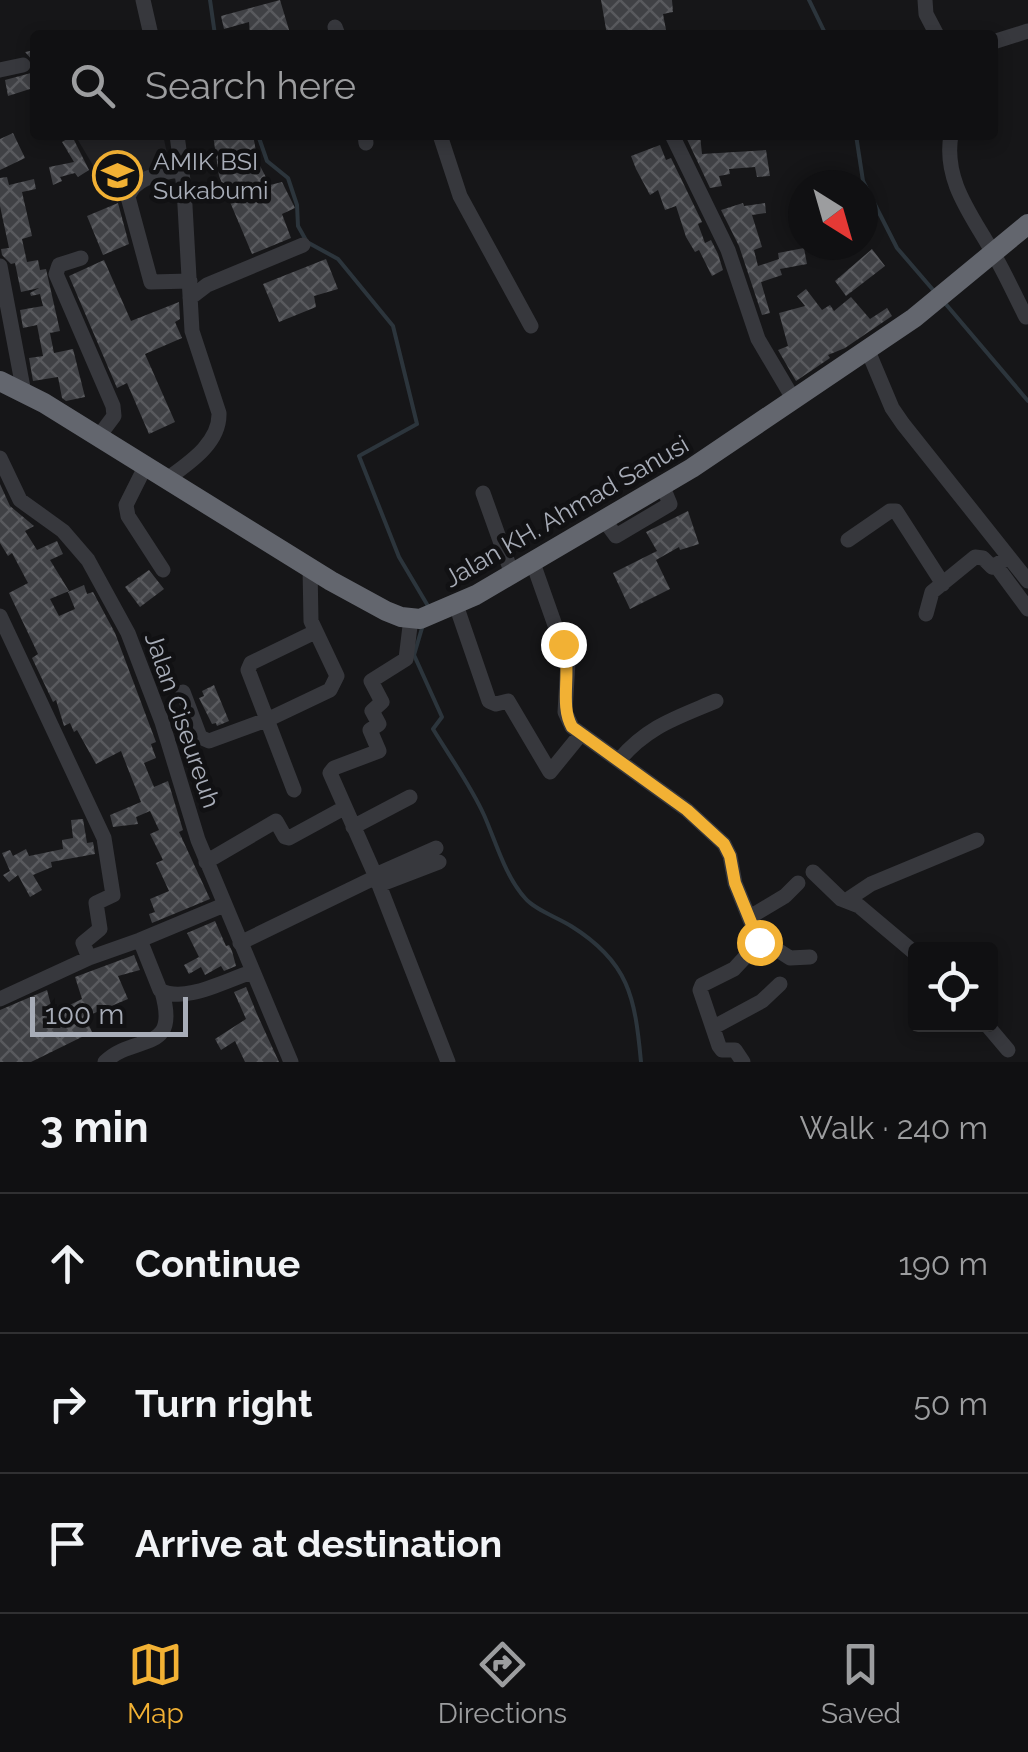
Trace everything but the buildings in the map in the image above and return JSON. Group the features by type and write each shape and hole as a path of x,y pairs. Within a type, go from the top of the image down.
{"highway":[{"name":"Jalan KH. Ahmad Sanusi","path":"431,614 605,521 794,400 914,318 1028,224"},
{"path":"0,382 98,436 386,611 431,614"}],"street":[{"path":"143,0 150,30"},
{"path":"925,0 926,14 934,30"},
{"path":"998,40 1028,31"},
{"path":"0,70 23,65"},
{"path":"167,479 208,444 220,423 192,331 178,140"},
{"path":"441,140 455,186 531,326"},
{"path":"674,140 728,250 763,351 794,400"},
{"path":"951,140 949,162 963,203 1026,317"},
{"path":"182,169 140,181 128,197 151,282 190,281"},
{"path":"190,298 207,285 303,245"},
{"path":"81,258 59,265 56,274 112,406 114,416 98,436"},
{"path":"0,266 24,394"},
{"path":"868,351 896,414 1002,562 1028,609"},
{"name":"Jalan Ciseureuh","path":"0,458 20,500 77,546 110,598 151,692 206,862 291,1062"},
{"path":"145,467 126,505 128,516 163,570"},
{"path":"483,492 512,574"},
{"path":"848,540 896,510 942,584"},
{"path":"926,614 930,594 975,557 1002,562 1028,581"},
{"path":"533,562 568,662 565,712 572,727 687,810 724,844 730,856 735,883 758,938 757,946 734,969 700,986 720,1048 735,1050 743,1062"},
{"path":"183,692 204,740 269,718 330,690 336,670 315,632 310,567"},
{"path":"310,602 332,581"},
{"path":"448,1062 330,770 379,751 370,730 380,721 372,711 382,702 371,682 406,659 431,614 489,701 496,704 508,700 550,772 581,734"},
{"path":"0,616 104,838 113,895 96,903 100,929 84,943 89,958"},
{"path":"294,790 249,675 251,662 315,632"},
{"path":"618,760 644,733 716,701"},
{"path":"352,826 410,797"},
{"path":"206,862 276,821 289,838 344,808"},
{"path":"847,900 871,884 977,840"},
{"path":"240,943 438,855"},
{"path":"813,872 834,894 908,948"},
{"path":"750,917 785,896 798,883"},
{"path":"0,999 224,904"},
{"path":"758,938 790,958 810,957"},
{"path":"105,1062 106,1058 159,1035 167,1026 167,994 140,940"},
{"path":"167,994 252,972"},
{"path":"714,1028 762,1001 780,984"},
{"path":"993,1032 1008,1050"}],"shaded area":[{"name":"AMIK BSI Sukabumi","path":"78,140 164,140 169,162 107,189"}],"waterway":[{"path":"210,0 214,30"},
{"path":"809,0 824,30"},
{"path":"260,140 267,161 288,178 297,205 298,226 307,242 338,259 393,326 417,424 359,456 399,557 428,606"},
{"path":"857,140 863,181 897,248 934,291"},
{"path":"944,302 1028,401"},
{"path":"422,628 414,655 442,717 433,729 479,804 518,889 534,906 590,940 617,968 632,1000 641,1062"}],"place":[{"name":"AMIK BSI Sukabumi","path":"118,175"}],"route":[{"path":"563,644 569,679 565,712 572,727 687,810 724,844 759,942"}]}
